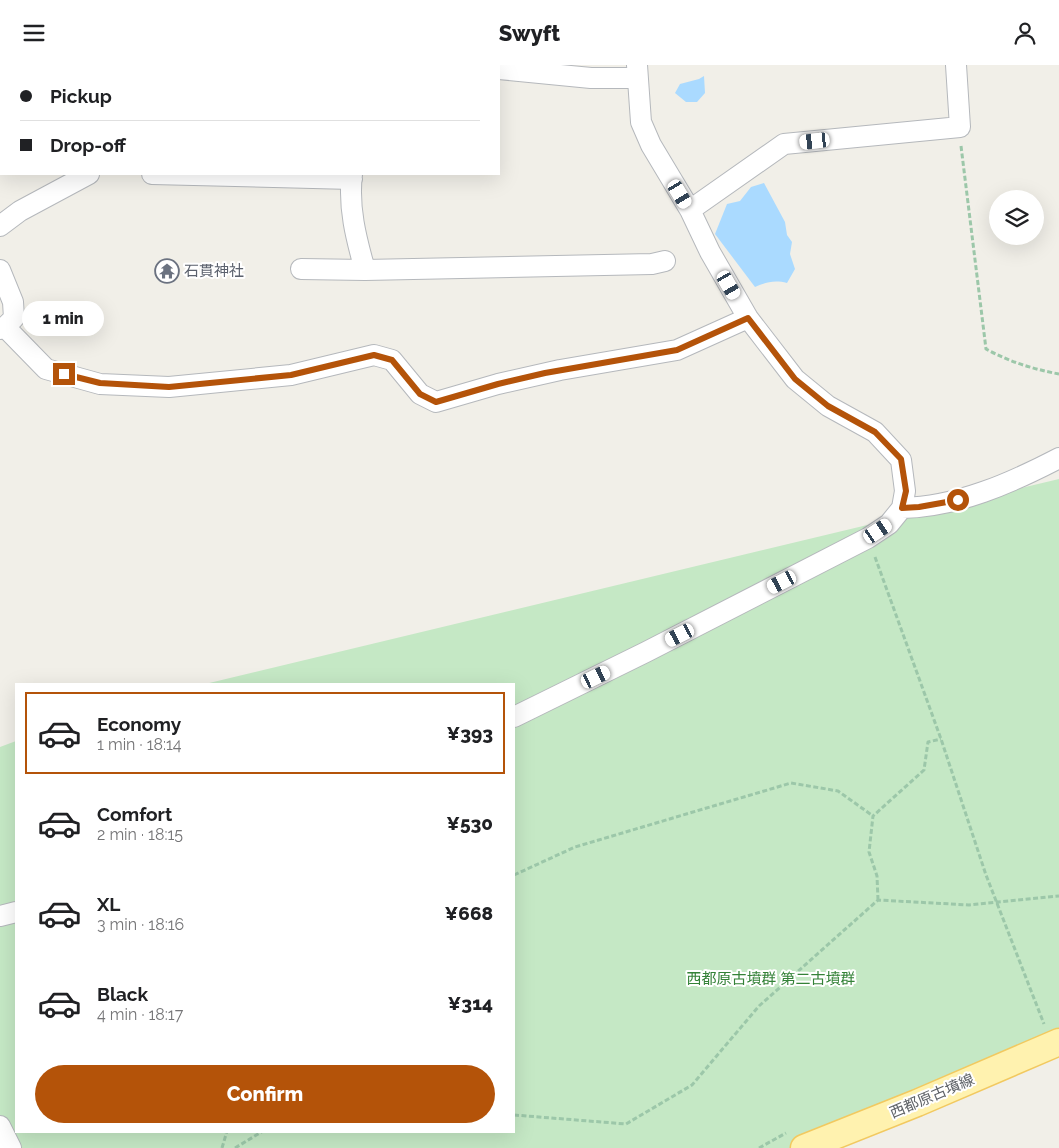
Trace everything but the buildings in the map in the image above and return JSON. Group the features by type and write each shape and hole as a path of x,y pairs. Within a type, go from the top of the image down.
{"main road":[{"name":"西都原古墳線","path":"804,1148 917,1103 1055,1043"}],"street":[{"path":"690,210 784,144 960,127 956,65"},
{"path":"500,69 591,78 636,72 640,122 748,318 795,379 828,406 875,432 901,459 906,491 902,508 888,524 868,538 646,652 515,717"},
{"path":"0,226 20,211 87,175"},
{"path":"252,175 352,176 354,227 365,270"},
{"path":"301,269 365,270 652,264 666,261"},
{"path":"0,270 14,302 14,318 3,328 46,369 100,383 169,387 291,375 374,355 392,360 420,394 436,402 525,378 677,350 748,318"},
{"path":"902,508 958,500 1020,478 1059,458"},
{"path":"0,916 15,912"},
{"path":"0,1126 11,1148"}],"path":[{"path":"960,127 986,349 1008,361 1059,374"},
{"path":"868,538 941,739 986,875 1055,1043"},
{"path":"878,900 877,876 869,852 873,817 924,770 928,742 941,739"},
{"path":"515,875 575,847 791,783 838,791 873,817"},
{"path":"515,1115 626,1124 692,1085 759,1007 878,900 968,905 1059,896"},
{"path":"222,1148 226,1133"},
{"path":"235,1148 260,1133"}],"green space":[{"name":"西都原古墳群 第二古墳群","path":"1059,479 1059,1042 804,1148 0,1148 0,747 15,741 15,1133 515,1133 515,683 209,683"}],"water":[{"path":"704,76 705,93 697,102 686,102 675,93 680,84"},
{"path":"764,183 785,222 787,235 792,242 790,254 795,269 787,283 771,282 755,287 715,234 727,204 740,201 751,187"}],"place":[{"name":"石貫神社","path":"167,271"}],"route":[{"path":"64,374 100,383 169,387 291,375 374,355 392,360 420,394 436,402 545,373 677,350 748,318 795,379 828,406 875,432 901,459 906,491 902,508 958,500"}]}
